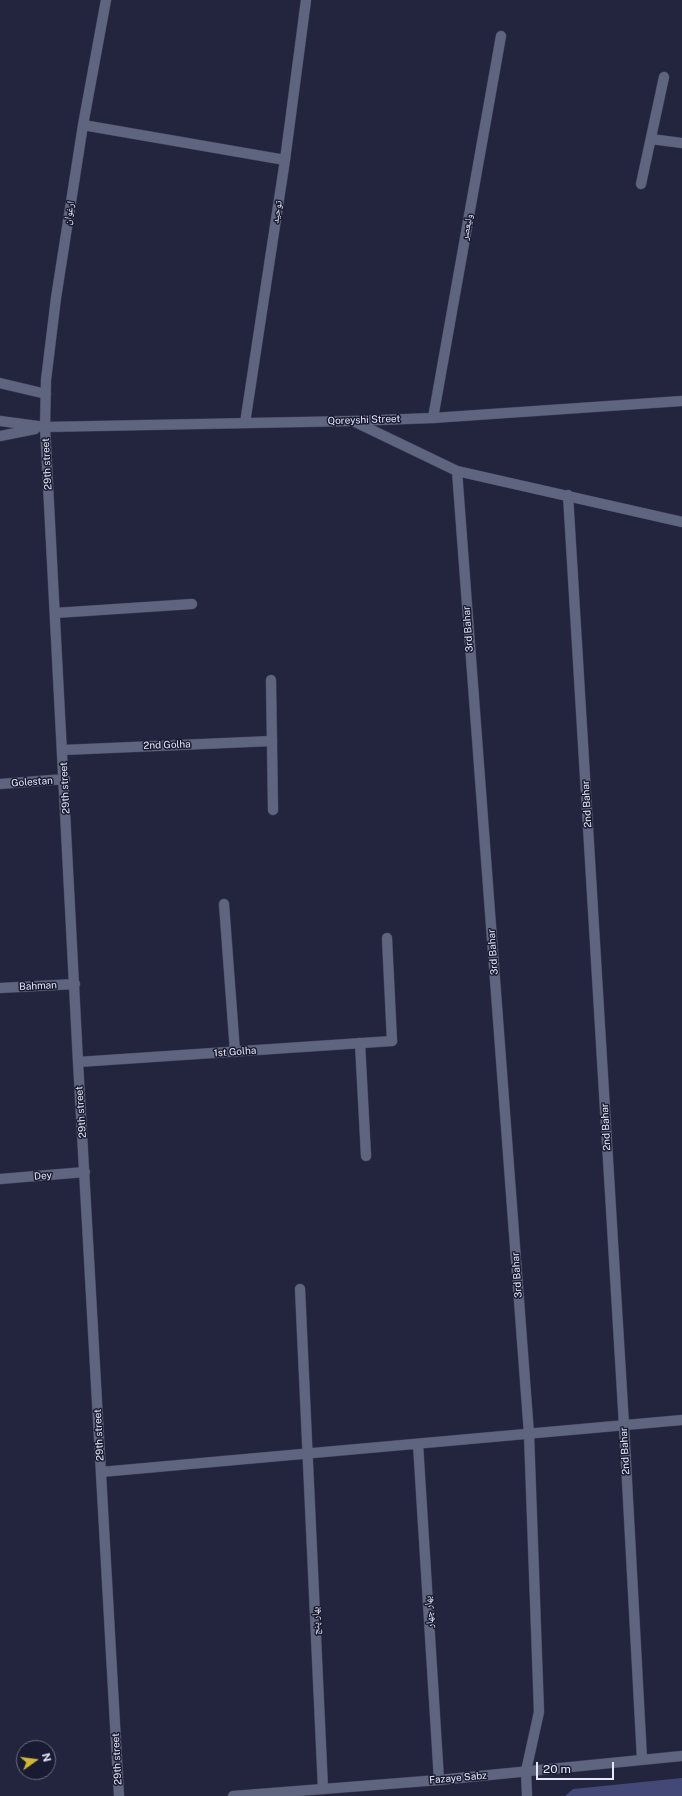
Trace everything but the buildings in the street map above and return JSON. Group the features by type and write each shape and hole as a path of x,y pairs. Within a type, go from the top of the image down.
{"street":[{"name":"ارغوان","path":"45,427 46,380 56,298 83,125 106,0"},
{"name":"توحید","path":"245,423 285,160 306,0"},
{"name":"ولیعصر","path":"433,418 500,36"},
{"path":"641,184 664,77"},
{"path":"83,125 285,160"},
{"path":"651,139 682,143"},
{"path":"0,382 46,394"},
{"name":"Qoreyshi Street","path":"45,427 433,418 682,401"},
{"path":"0,421 45,427"},
{"path":"353,421 457,471 682,522"},
{"path":"0,436 45,427"},
{"name":"29th street","path":"45,427 65,779 78,1062 119,1796"},
{"name":"3rd Bahar","path":"457,471 528,1434 539,1712 526,1771 527,1796"},
{"name":"2nd Bahar","path":"568,495 624,1425 642,1759"},
{"path":"55,613 192,604"},
{"path":"271,680 273,810"},
{"name":"2nd Golha","path":"63,750 272,741"},
{"name":"Golestan","path":"0,784 65,779"},
{"path":"224,904 235,1052"},
{"name":"1st Golha","path":"78,1062 392,1041 387,938"},
{"name":"Bahman","path":"0,988 75,984"},
{"path":"360,1044 366,1156"},
{"name":"Dey","path":"0,1179 85,1172"},
{"name":"بهار پنج","path":"300,1289 309,1454 323,1789"},
{"path":"101,1472 682,1420"},
{"name":"بهار چهار","path":"418,1444 439,1780"},
{"name":"Fazaye Sabz","path":"233,1796 439,1780 682,1756"}],"shaded area":[{"path":"682,1778 682,1796 565,1796 573,1789"}]}
